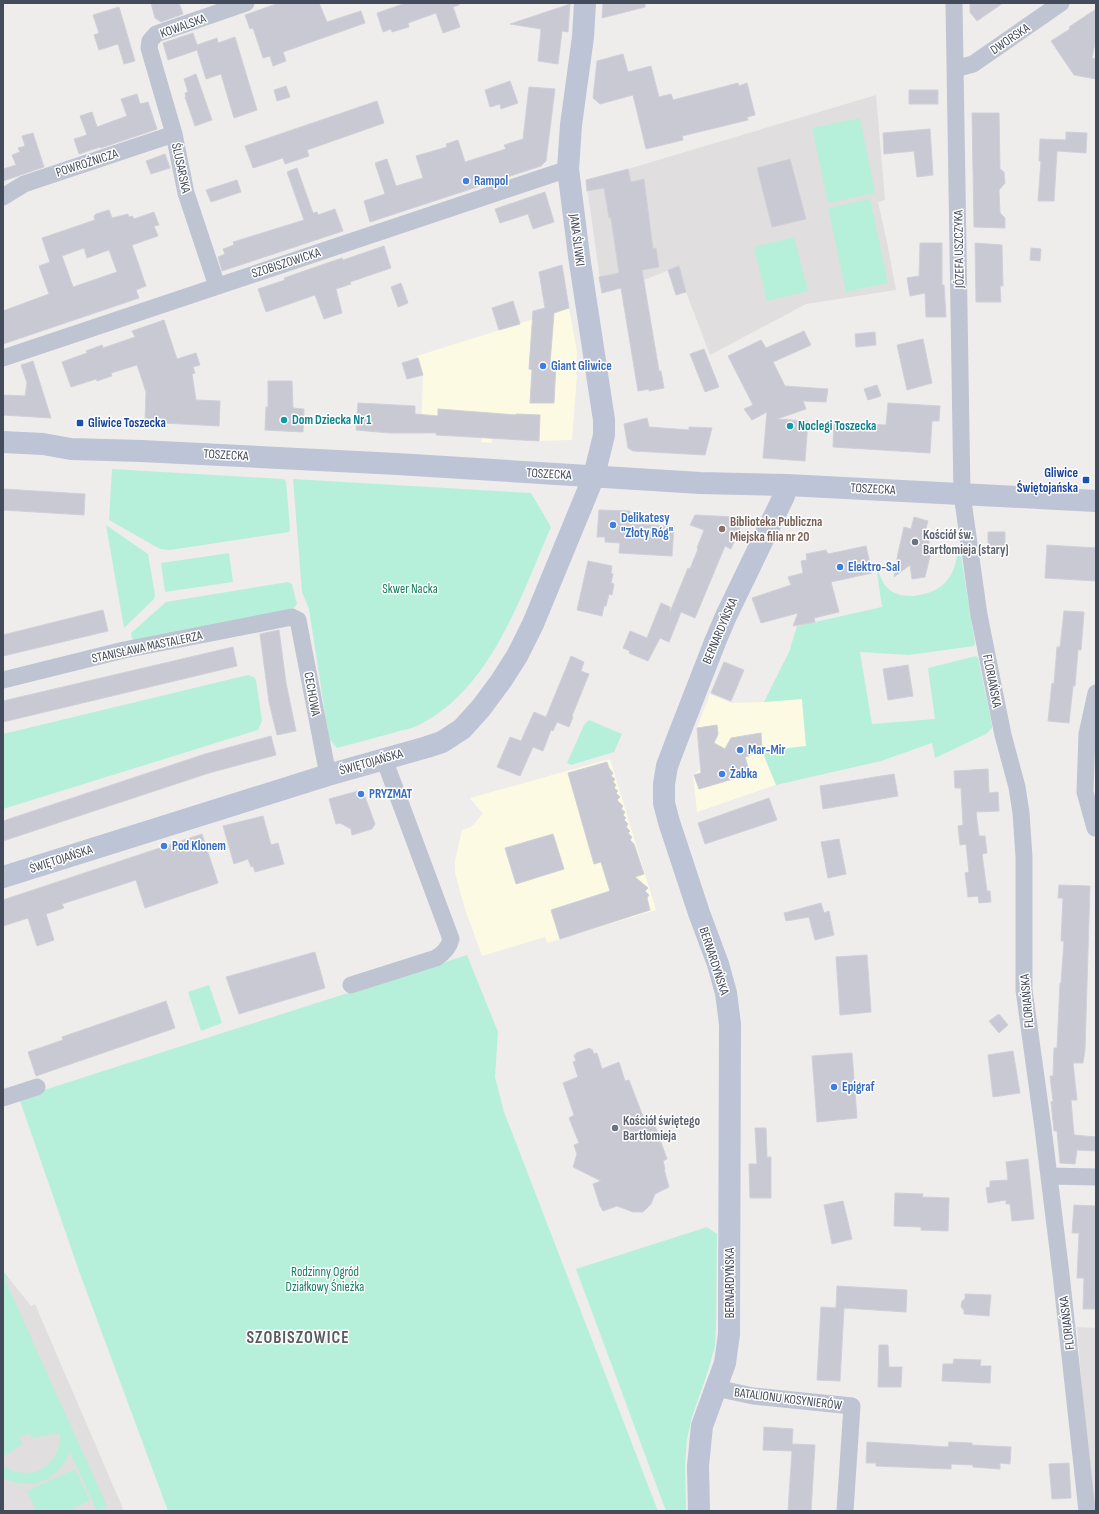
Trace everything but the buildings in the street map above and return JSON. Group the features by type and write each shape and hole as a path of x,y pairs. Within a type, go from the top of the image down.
{"street":[{"name":"KOWALSKA","path":"149,48 150,41 156,34 246,3"},
{"name":"JANA ŚLIWKI","path":"585,3 583,37 568,169 579,256 604,420 604,435 594,476"},
{"name":"JÓZEFA USZCZYKA","path":"954,3 962,494"},
{"name":"DWORSKA","path":"955,69 973,64 1061,3"},
{"name":"ŚLUSARSKA","path":"149,48 174,134 186,193 217,286"},
{"name":"POWROŹNICZA","path":"3,197 24,184 174,134"},
{"name":"SZOBISZOWICKA","path":"3,358 568,169"},
{"name":"TOSZECKA","path":"3,442 43,444 71,449 157,452 700,483 787,484 1096,502"},
{"name":"ŚWIĘTOJAŃSKA","path":"3,877 328,775 442,742 462,729 481,708 497,686 516,656 533,624 594,476"},
{"name":"BERNARDYŃSKA","path":"699,1511 698,1466 702,1426 725,1363 729,1334 730,1024 726,993 718,964 668,822 664,803 664,784 667,766 693,696 726,616 784,496 787,484"},
{"name":"FLORIAŃSKA","path":"962,494 980,622 1003,735 1018,787 1024,857 1024,990 1049,1176 1074,1384 1087,1511"},
{"name":"STANISŁAWA MASTALERZA","path":"3,680 124,650 292,616"},
{"name":"CECHOWA","path":"292,616 298,620 328,775"},
{"path":"1095,828 1085,792 1088,734 1096,693"},
{"path":"351,985 436,958 450,945 451,939 384,759"},
{"path":"3,1098 37,1087"},
{"path":"1049,1176 1096,1177"},
{"name":"BATALIONU KOSYNIERÓW","path":"716,1388 753,1396 852,1406 845,1511"}],"shaded area":[{"path":"876,95 885,200 878,202 896,290 806,304 710,355 686,292 679,266 644,280 602,293 586,180 628,169"},
{"path":"569,308 577,352 577,375 572,440 539,441 492,437 492,443 481,442 482,436 421,433 423,374 417,356"},
{"path":"710,694 731,703 802,699 806,746 762,752 776,785 697,812 693,775 701,768 697,728"},
{"path":"610,759 656,910 547,943 545,937 482,956 465,909 455,873 455,861 462,830 471,827 483,814 470,798"},
{"path":"3,1271 31,1306 35,1304 124,1511 3,1511"},
{"path":"1077,1327 1096,1328 1096,1511 1092,1511"}],"green space":[{"path":"860,118 875,193 828,203 812,128"},
{"path":"870,199 888,283 846,292 828,208"},
{"path":"794,237 808,291 767,301 754,247"},
{"path":"112,469 283,479 286,481 289,532 170,550 160,549 109,520"},
{"name":"Skwer Nacka","path":"293,479 531,493 551,527 515,610 501,638 484,665 466,689 444,709 419,725 337,748 329,739 309,609 302,592"},
{"path":"106,525 148,554 155,595 154,599 124,628"},
{"path":"229,553 233,582 165,592 161,563"},
{"path":"957,556 961,556 975,643 974,646 909,655 860,652 872,724 935,719 928,668 976,656 978,658 992,728 986,734 935,758 932,743 881,761 776,785 762,751 806,746 802,699 764,702 789,652 797,626 882,607 876,566 887,588 898,594 913,596 930,592 943,585 952,573"},
{"path":"288,582 292,584 297,604 293,609 133,642 131,633 166,602"},
{"path":"248,675 254,677 256,680 262,721 258,730 3,809 3,734"},
{"path":"589,720 622,734 614,752 571,765 567,763 584,725"},
{"name":"Rodzinny Ogród Działkowy Śnieżka","path":"467,955 498,1032 495,1077 504,1112 658,1511 168,1511 79,1271 19,1098"},
{"path":"209,985 222,1023 201,1031 188,992"},
{"path":"707,1227 717,1234 715,1346 692,1417 687,1439 685,1464 686,1511 666,1511 576,1269"},
{"path":"3,1271 8,1277 5,1280 107,1506 97,1511 70,1452 65,1462 58,1470 51,1477 42,1481 34,1484 24,1484 3,1478 3,1465 23,1473 41,1469 49,1464 55,1456 59,1446 60,1433 32,1438 29,1433 19,1437 22,1444 3,1457"},
{"path":"75,1469 90,1501 67,1511 36,1511 27,1491"}],"place":[{"name":"Rampol","path":"466,181"},
{"name":"Giant Gliwice","path":"543,366"},
{"name":"Dom Dziecka Nr 1","path":"284,420"},
{"name":"Gliwice Toszecka","path":"80,423"},
{"name":"Noclegi Toszecka","path":"790,426"},
{"name":"Gliwice Świętojańska","path":"1086,480"},
{"name":"Delikatesy \"Złoty Róg\"","path":"613,525"},
{"name":"Biblioteka Publiczna Miejska filia nr 20","path":"722,529"},
{"name":"Kościół św. Bartłomieja (stary)","path":"915,542"},
{"name":"Elektro-Sal","path":"840,567"},
{"name":"Mar-Mir","path":"740,750"},
{"name":"Żabka","path":"722,774"},
{"name":"PRYZMAT","path":"361,794"},
{"name":"Pod Klonem","path":"164,846"},
{"name":"Epigraf","path":"834,1087"},
{"name":"Kościół świętego Bartłomieja","path":"615,1128"}],"district":[{"name":"SZOBISZOWICE","path":"298,1338"}]}
